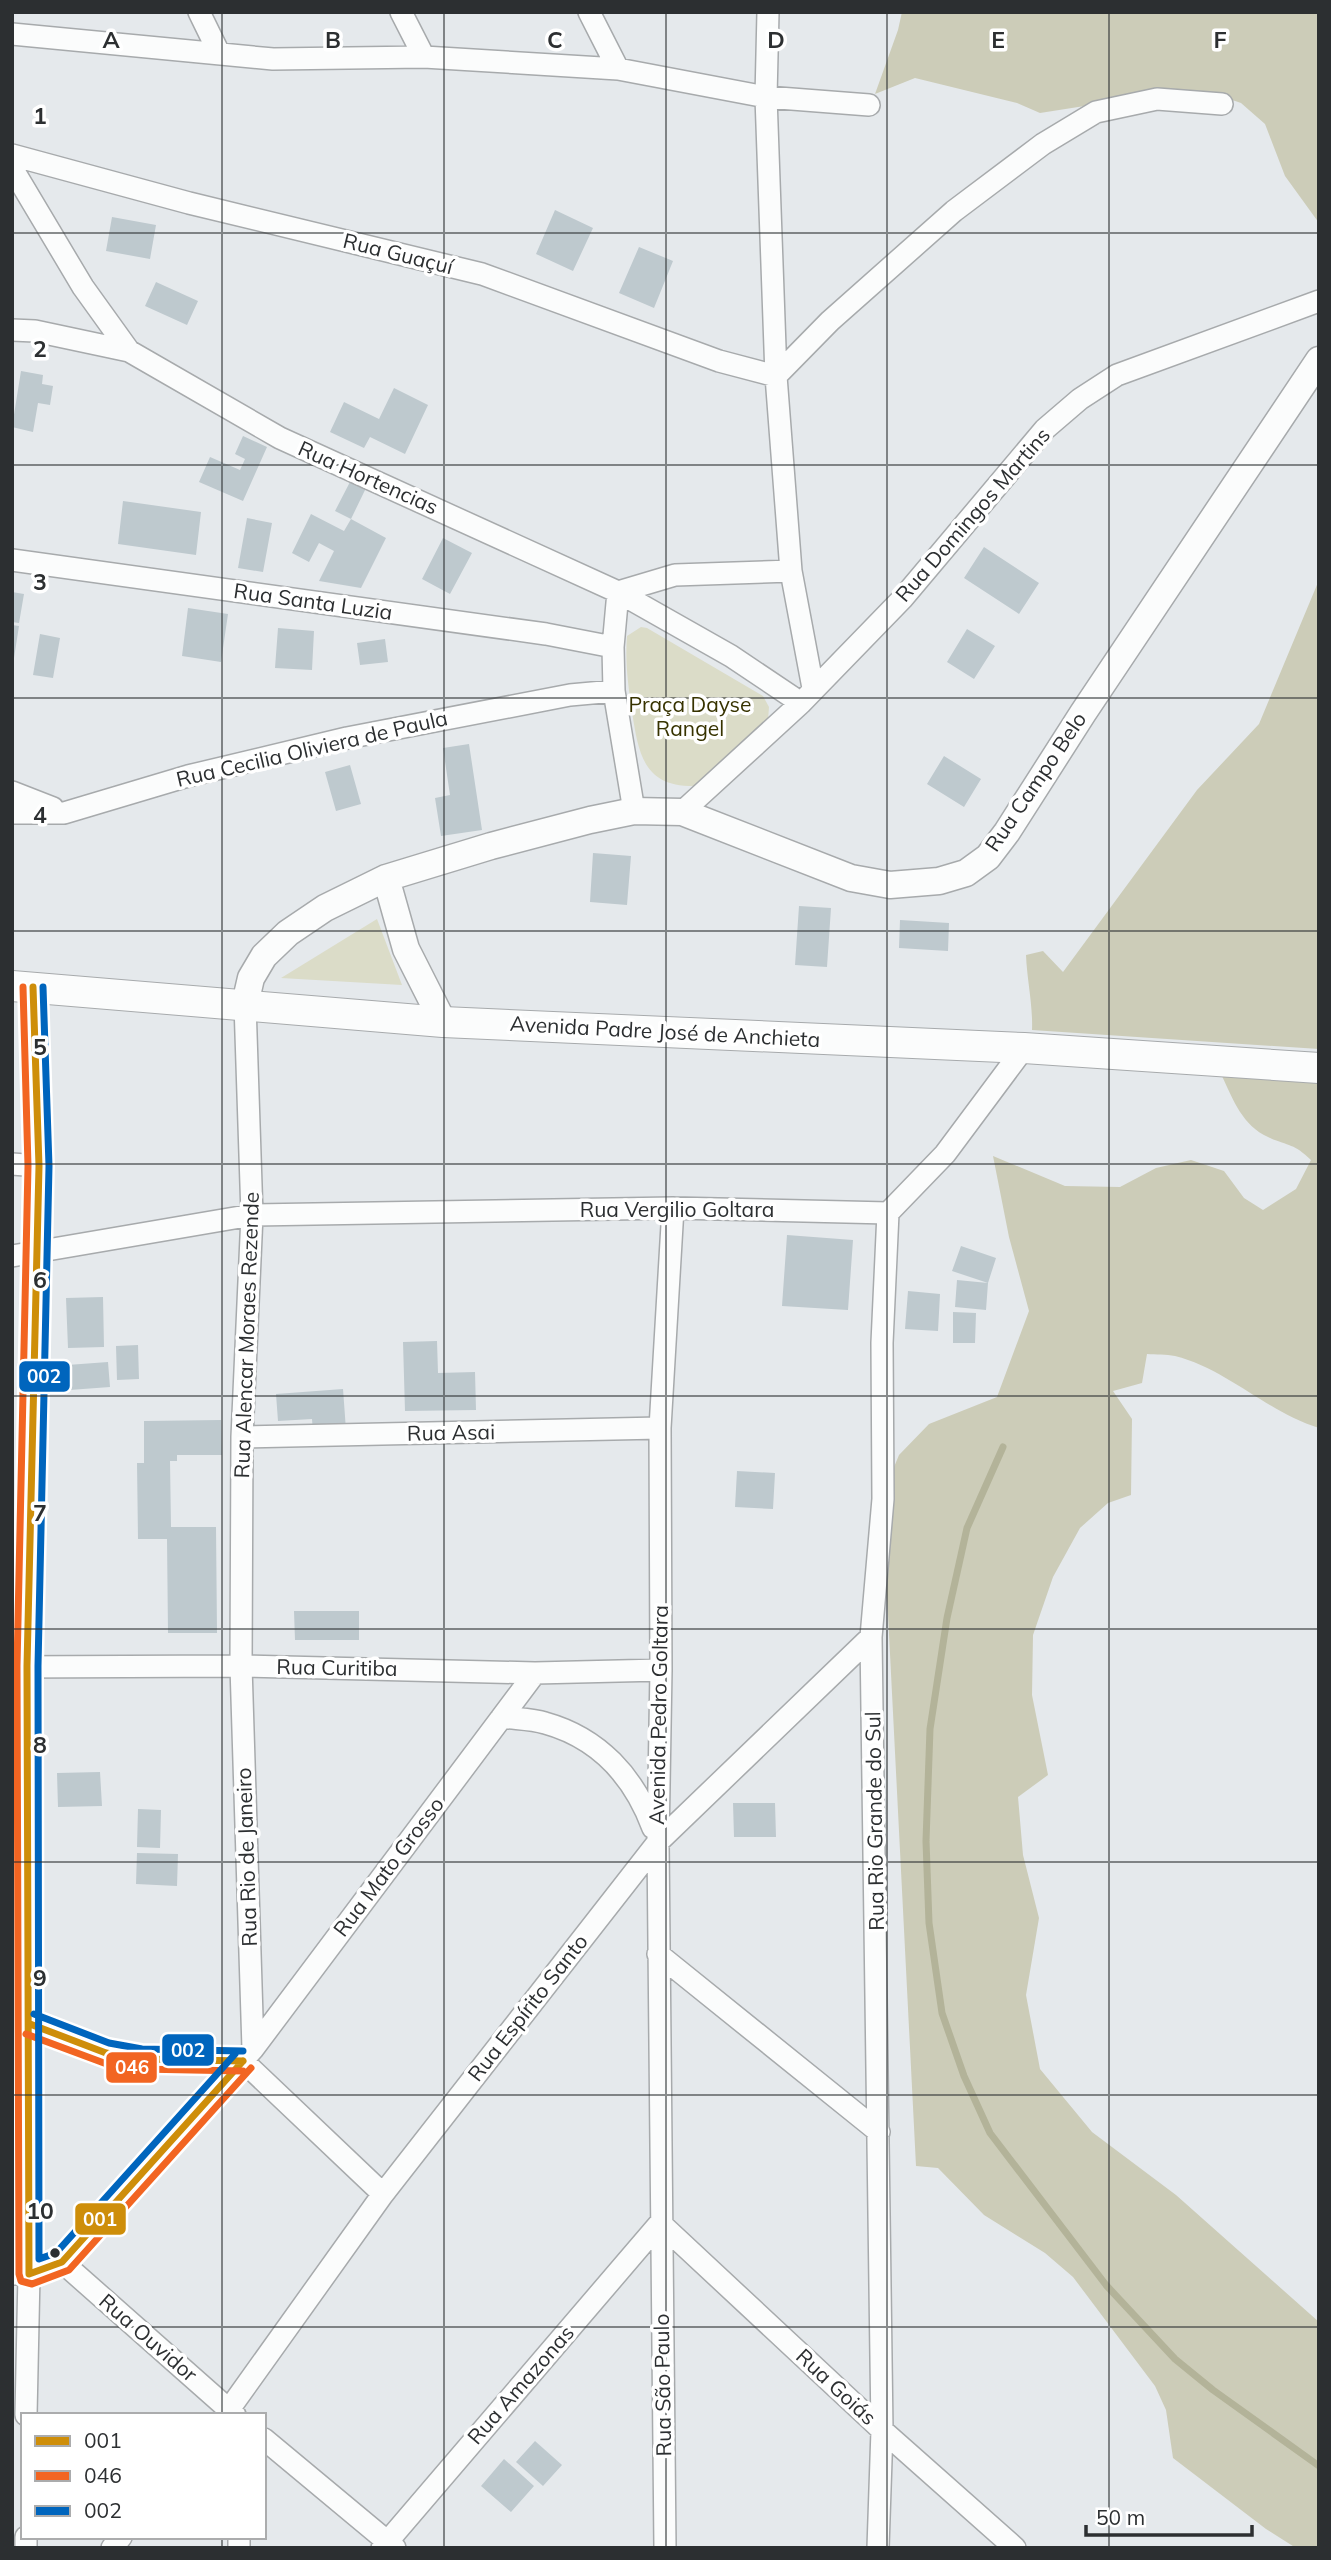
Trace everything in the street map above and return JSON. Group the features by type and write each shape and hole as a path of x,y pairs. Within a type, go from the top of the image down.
{"main road":[{"name":"Avenida Padre José de Anchieta","path":"23,987 443,1022 1024,1048 1319,1068"}],"street":[{"path":"199,12 219,53"},
{"path":"401,12 424,57"},
{"path":"589,12 618,69"},
{"path":"768,12 766,97 776,376 791,571 807,696"},
{"path":"15,28 273,59 424,57 618,69 766,97 869,105"},
{"path":"776,376 830,321 954,211 1043,144 1096,112 1157,99 1222,104"},
{"name":"Rua Guaçuí","path":"12,155 190,203 482,274 719,361 776,376"},
{"name":"Rua Hortencias","path":"12,168 83,287 129,351 280,438 618,592 807,696"},
{"name":"Rua Domingos Martins","path":"682,812 807,696 902,599 1045,429 1080,399 1117,375 1319,301"},
{"path":"12,330 35,331 129,351"},
{"name":"Rua Campo Belo","path":"245,1004 251,978 264,956 288,933 325,908 387,878 504,842 634,811 682,812 851,878 890,885 939,881 966,873 988,857 1007,832 1098,690 1319,360"},
{"name":"Rua Santa Luzia","path":"12,560 546,634 613,647"},
{"path":"634,811 614,691 613,647 618,592 675,575 791,571"},
{"name":"Rua Cecilia Oliviera de Paula","path":"12,813 64,813 188,776 347,738 570,695 614,691"},
{"path":"12,792 64,813"},
{"path":"387,878 406,949 443,1022"},
{"path":"23,987 39,1166 20,1666 21,2274 26,2413"},
{"name":"Rua Alencar Moraes Rezende","path":"241,1666 242,1437 253,1215 245,1004"},
{"path":"888,1213 945,1154 1024,1048"},
{"path":"12,1164 39,1166"},
{"name":"Rua Vergilio Goltara","path":"12,1256 253,1215 673,1208 888,1213"},
{"name":"Avenida Pedro Goltara","path":"660,2223 660,1428 673,1208"},
{"name":"Rua Rio Grande do Sul","path":"878,2548 882,2430 871,1637 883,1499 882,1343 888,1213"},
{"name":"Rua Asai","path":"242,1437 660,1428"},
{"name":"Rua Espírito Santo","path":"230,2413 383,2193 658,1842 871,1637"},
{"name":"Rua Curitiba","path":"20,1666 241,1666 535,1673 661,1670"},
{"name":"Rua Rio de Janeiro","path":"241,1666 248,2055"},
{"name":"Rua Mato Grosso","path":"248,2055 535,1673"},
{"path":"502,1717 544,1722 584,1739 618,1766 643,1802 658,1842"},
{"path":"658,1954 879,2132"},
{"path":"21,2024 106,2053 141,2059 248,2055 383,2193"},
{"path":"21,2274 62,2262 248,2055"},
{"name":"Rua Goiás","path":"660,2223 882,2430 1015,2548"},
{"name":"Rua São Paulo","path":"660,2223 661,2542"},
{"name":"Rua Amazonas","path":"388,2546 660,2223"},
{"name":"Rua Ouvidor","path":"62,2262 230,2413"},
{"path":"266,2441 388,2546"}],"green space":[{"path":"902,12 1319,12 1319,223 1285,176 1265,124 1241,103 1209,92 1161,94 1040,113 1017,103 915,78 875,94"},
{"path":"1319,580 1319,1049 1032,1030 1026,955 1043,951 1063,972 1197,790 1259,724"},
{"name":"Praça Dayse Rangel","path":"641,627 763,696 769,707 768,720 698,786 680,785 655,775 642,755 632,712 626,655 627,636"},
{"path":"377,919 402,985 281,978"},
{"path":"1222,1076 1319,1082 1319,1428 1282,1412 1212,1370 1172,1355 1147,1354 1142,1383 1113,1391 1132,1419 1131,1495 1108,1503 1080,1528 1053,1577 1033,1635 1032,1695 1048,1775 1018,1797 1023,1855 1039,1918 1026,1995 1040,2069 1092,2132 1176,2195 1319,2322 1319,2548 1296,2548 1266,2529 1173,2458 1166,2410 1155,2386 1073,2277 1045,2253 984,2215 938,2168 916,2166 882,1496 899,1455 929,1424 997,1397 1029,1311 1009,1237 993,1156 1065,1186 1120,1187 1156,1168 1191,1160 1224,1171 1244,1198 1263,1210 1296,1189 1311,1160 1295,1148 1268,1137 1252,1126 1240,1111"}],"building":[{"path":"555,210 593,228 573,271 536,254"},
{"path":"112,217 156,225 150,259 106,251"},
{"path":"639,247 673,261 654,308 619,293"},
{"path":"156,282 198,301 187,325 145,306"},
{"path":"21,371 43,375 42,384 53,386 50,405 38,403 33,432 12,427"},
{"path":"394,388 428,405 405,454 370,437 364,448 330,432 344,402 379,419"},
{"path":"243,436 267,447 243,501 199,482 210,457 240,470 245,459 235,454"},
{"path":"351,480 366,488 351,519 335,511"},
{"path":"123,501 201,512 196,555 118,544"},
{"path":"311,514 344,531 351,519 386,538 361,588 319,581 334,551 319,543 309,562 292,553"},
{"path":"247,518 272,523 263,572 238,568"},
{"path":"443,538 472,553 450,594 422,579"},
{"path":"984,547 1039,583 1019,614 964,578"},
{"path":"12,592 24,594 19,623 12,622"},
{"path":"188,608 228,614 221,662 182,656"},
{"path":"12,625 19,626 14,658 12,658"},
{"path":"278,628 314,631 312,670 275,668"},
{"path":"967,629 995,646 974,679 947,662"},
{"path":"40,634 60,638 53,678 33,675"},
{"path":"385,639 388,662 360,665 357,643"},
{"path":"469,744 482,830 441,836 435,798 450,795 443,748"},
{"path":"944,756 981,779 964,807 927,784"},
{"path":"350,765 361,804 336,811 325,772"},
{"path":"593,853 631,856 627,905 590,902"},
{"path":"799,906 831,908 827,967 795,965"},
{"path":"900,920 949,923 948,951 899,948"},
{"path":"787,1235 853,1240 848,1310 782,1306"},
{"path":"961,1246 996,1258 988,1283 952,1271"},
{"path":"957,1280 988,1283 986,1310 955,1307"},
{"path":"908,1291 940,1294 938,1331 905,1329"},
{"path":"103,1297 104,1347 68,1348 66,1298"},
{"path":"953,1312 976,1313 975,1343 953,1343"},
{"path":"437,1341 438,1373 475,1372 476,1410 405,1411 403,1342"},
{"path":"138,1345 139,1379 117,1380 116,1346"},
{"path":"108,1362 110,1387 56,1391 54,1366"},
{"path":"343,1389 346,1430 313,1432 312,1419 278,1421 276,1394"},
{"path":"221,1420 222,1455 177,1455 177,1461 170,1461 171,1527 216,1527 217,1633 168,1633 167,1539 138,1539 137,1463 144,1463 144,1421"},
{"path":"737,1471 775,1473 773,1509 735,1507"},
{"path":"294,1611 359,1611 359,1640 295,1640"},
{"path":"100,1772 102,1806 58,1807 57,1773"},
{"path":"733,1803 775,1803 776,1837 734,1837"},
{"path":"138,1809 161,1810 160,1848 137,1847"},
{"path":"137,1853 178,1854 177,1886 136,1884"},
{"path":"535,2441 562,2465 543,2486 516,2462"},
{"path":"504,2459 534,2486 511,2512 481,2486"}],"waterway":[{"path":"1003,1447 967,1528 947,1618 930,1729 926,1841 929,1923 942,2013 964,2076 990,2133 1106,2285 1175,2359 1213,2390 1319,2466"}],"transit line":[{"name":"046","path":"23,987 28,1166 17,1666 21,2281 32,2284 69,2270 251,2068"},
{"name":"001","path":"33,987 39,1166 27,1666 29,2274 62,2262 243,2061"},
{"name":"002","path":"43,987 49,1166 38,1666 39,2259 56,2253 235,2054"},
{"name":"002","path":"34,2014 109,2043 142,2049 243,2051"},
{"name":"001","path":"30,2024 106,2053 141,2059 243,2061"},
{"name":"046","path":"26,2034 104,2063 140,2069 243,2071"}]}
